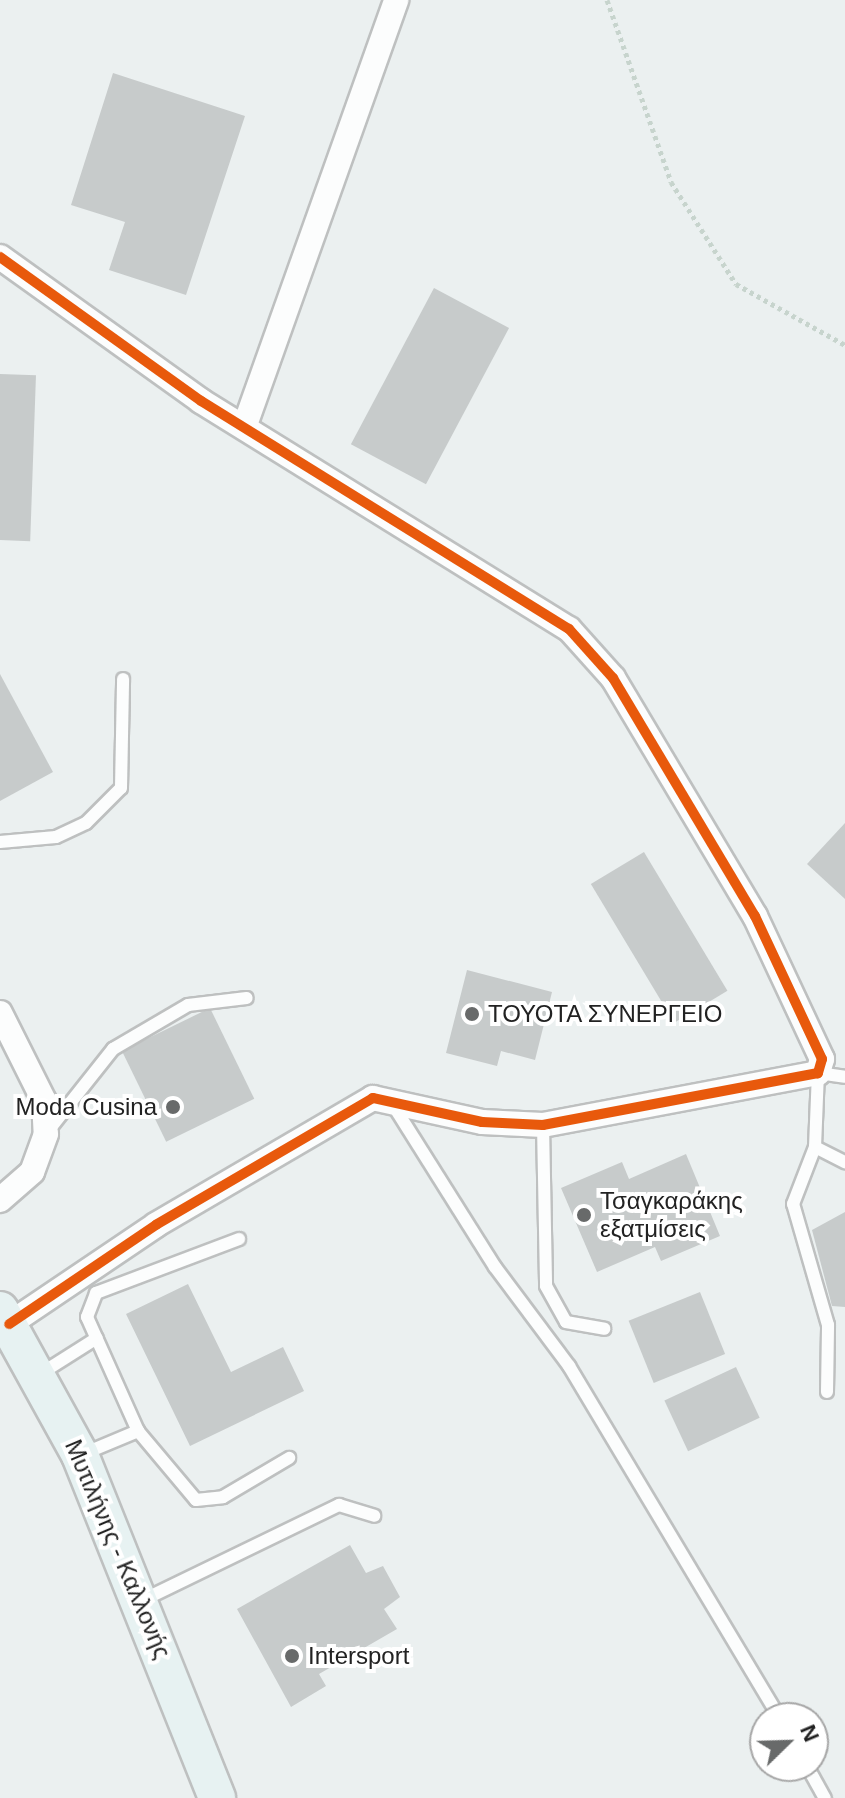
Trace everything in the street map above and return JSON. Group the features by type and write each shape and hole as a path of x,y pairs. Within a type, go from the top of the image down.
{"main road":[{"name":"Μυτιλήνης - Καλλονής","path":"4,1317 40,1374 80,1455 143,1600 217,1798"}],"street":[{"path":"245,425 396,0"},
{"path":"0,257 245,425 502,582 569,629 613,678 755,916 816,1039 818,1073 543,1125 482,1122 390,1098 355,1104 4,1317"},
{"path":"0,1013 44,1101 46,1134 32,1172 0,1200"}],"lane":[{"path":"0,842 56,837 86,823 121,788 123,679"},
{"path":"46,1134 113,1049 188,1005 247,998"},
{"path":"827,1392 824,1302 793,1221 815,1147 818,1073 845,1077"},
{"path":"390,1098 495,1267 569,1366 770,1702"},
{"path":"543,1125 546,1286 566,1322 604,1329"},
{"path":"815,1147 845,1162"},
{"path":"239,1239 106,1285 87,1317 138,1431 196,1500 223,1497 289,1458"},
{"path":"40,1374 97,1338"},
{"path":"80,1455 138,1431"},
{"path":"143,1600 339,1505 374,1516"}],"path":[{"path":"607,0 671,182 736,284 845,345"}],"building":[{"path":"113,73 245,116 186,295 109,270 125,222 71,205"},
{"path":"434,288 509,328 426,484 351,444"},
{"path":"0,374 36,375 30,541 0,540"},
{"path":"0,674 53,772 0,801"},
{"path":"845,823 845,899 807,864"},
{"path":"644,852 727,991 674,1023 591,884"},
{"path":"467,970 552,992 535,1060 501,1051 497,1066 446,1053"},
{"path":"210,1008 254,1099 166,1142 122,1051"},
{"path":"686,1154 720,1236 661,1261 655,1247 597,1272 561,1188 622,1162 629,1179"},
{"path":"845,1212 845,1307 832,1306 812,1230"},
{"path":"188,1284 231,1372 283,1347 304,1391 190,1446 126,1314"},
{"path":"700,1292 725,1354 654,1383 629,1321"},
{"path":"736,1367 760,1418 688,1451 664,1400"},
{"path":"350,1545 366,1573 383,1566 400,1597 384,1609 397,1629 319,1674 326,1686 291,1707 237,1609"}],"cycle path":[{"path":"0,257 201,401 569,629 613,678 755,916 822,1059 818,1073 543,1125 482,1122 373,1098 156,1225 9,1324"}],"place":[{"name":"ΤΟΥΟΤΑ ΣΥΝΕΡΓΕΙΟ","path":"472,1014"},
{"name":"Moda Cusina","path":"173,1107"},
{"name":"Τσαγκαράκης εξατμίσεις","path":"584,1215"},
{"name":"Intersport","path":"292,1656"}]}
